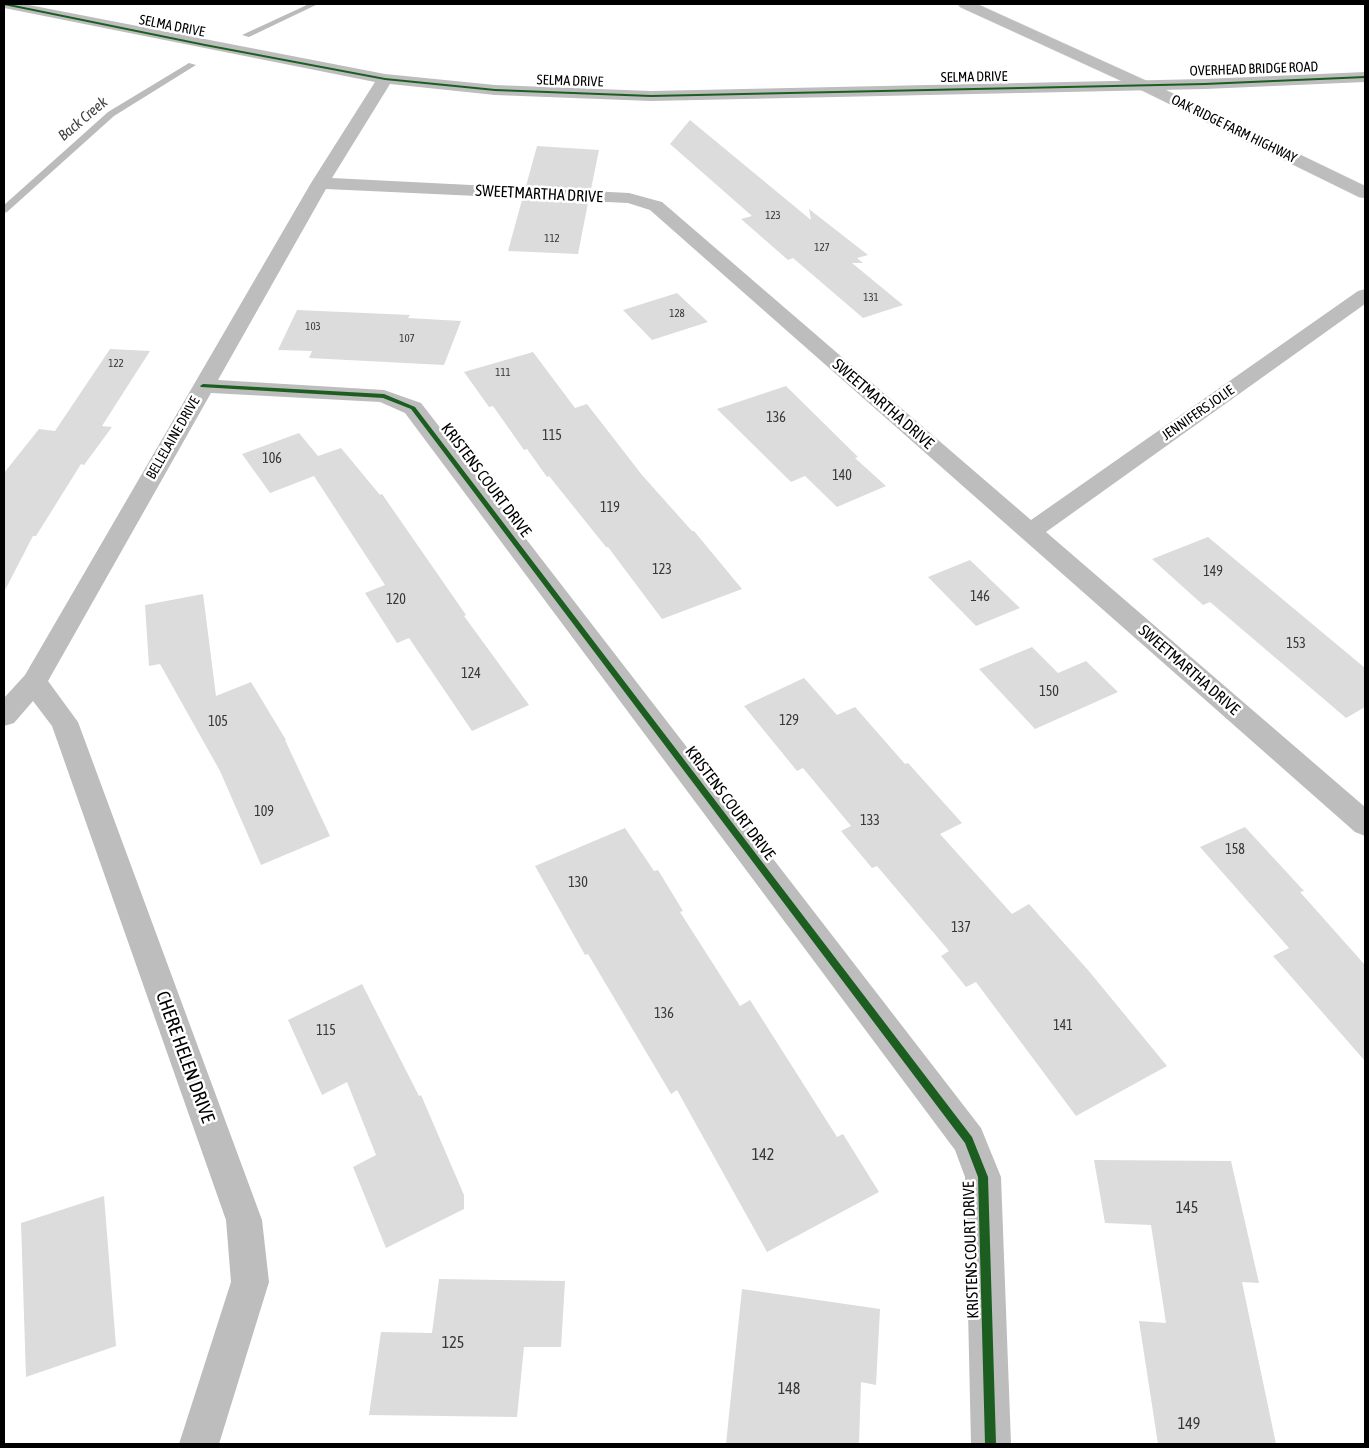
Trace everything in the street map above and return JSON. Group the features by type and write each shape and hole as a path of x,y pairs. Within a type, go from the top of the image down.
{"street":[{"name":"SELMA DRIVE","path":"4,4 205,46 385,79 495,90 651,96 1143,85"},
{"name":"OAK RIDGE FARM HIGHWAY","path":"965,4 1143,85 1365,193"},
{"name":"OVERHEAD BRIDGE ROAD","path":"1143,85 1365,76"},
{"name":"BELLELAINE DRIVE","path":"4,716 34,682 320,183 385,79"},
{"name":"SWEETMARTHA DRIVE","path":"320,183 629,198 656,206 1365,824"},
{"name":"JENNIFERS JOLIE","path":"1030,532 1365,295"},
{"name":"KRISTENS COURT DRIVE","path":"203,386 384,396 413,408 969,1140 983,1177 991,1444"},
{"name":"CHERE HELEN DRIVE","path":"34,682 64,722 244,1220 250,1282 199,1444"}],"building":[{"path":"690,120 811,220 809,209 868,255 857,258 863,263 852,263 903,305 863,318 793,258 788,260 741,219 752,216 670,144"},
{"path":"537,146 599,150 591,189 526,186"},
{"path":"522,200 588,203 578,254 508,251"},
{"path":"677,293 708,322 652,340 623,310"},
{"path":"297,310 410,315 408,318 461,321 444,365 309,358 312,351 278,350"},
{"path":"110,349 150,351 102,426 112,427 84,465 81,464 36,536 33,536 4,592 4,473 39,429 55,431"},
{"path":"533,352 575,408 587,404 642,475 694,531 742,589 662,619 608,547 606,547 549,476 547,477 527,449 524,450 493,406 489,407 464,372"},
{"path":"786,386 858,457 855,458 886,486 837,507 805,476 791,482 717,409"},
{"path":"299,433 318,456 341,448 380,495 382,494 466,615 464,616 529,705 472,731 409,638 397,643 365,593 385,585 314,476 270,493 242,454"},
{"path":"1208,537 1365,668 1365,707 1346,718 1210,602 1203,605 1152,559"},
{"path":"970,560 1020,608 976,626 928,577"},
{"path":"203,594 216,696 251,682 286,740 330,836 261,865 220,771 160,664 149,666 145,605"},
{"path":"1032,647 1058,673 1086,661 1118,692 1035,729 979,669"},
{"path":"804,678 837,715 855,707 905,764 908,763 962,823 940,834 1012,914 1029,904 1088,970 1167,1066 1076,1116 976,982 966,987 941,956 949,951 877,866 872,868 841,831 851,826 803,768 797,771 744,706"},
{"path":"1245,827 1304,891 1300,892 1365,965 1365,1061 1273,956 1289,948 1200,847"},
{"path":"625,828 654,871 658,870 683,911 680,912 740,1006 750,1000 837,1137 843,1134 879,1192 767,1252 677,1090 671,1094 588,954 585,955 535,866"},
{"path":"362,984 419,1096 421,1095 464,1195 464,1209 386,1248 353,1167 376,1155 347,1082 322,1095 288,1020"},
{"path":"1094,1160 1231,1161 1259,1283 1242,1282 1276,1444 1158,1444 1139,1321 1166,1323 1151,1225 1105,1223"},
{"path":"104,1196 116,1346 26,1377 21,1223"},
{"path":"439,1279 565,1281 561,1347 524,1347 517,1417 369,1415 381,1332 432,1333"},
{"path":"742,1289 880,1309 876,1385 861,1382 859,1444 726,1444"}],"waterway":[{"name":"Back Creek","path":"246,35 314,4"},
{"name":"Back Creek","path":"4,210 111,114 192,65"}],"cycle path":[{"path":"4,4 385,79 495,90 651,96 1205,84 1365,77"},
{"path":"203,386 384,396 413,408 969,1140 983,1177 991,1444"}]}
